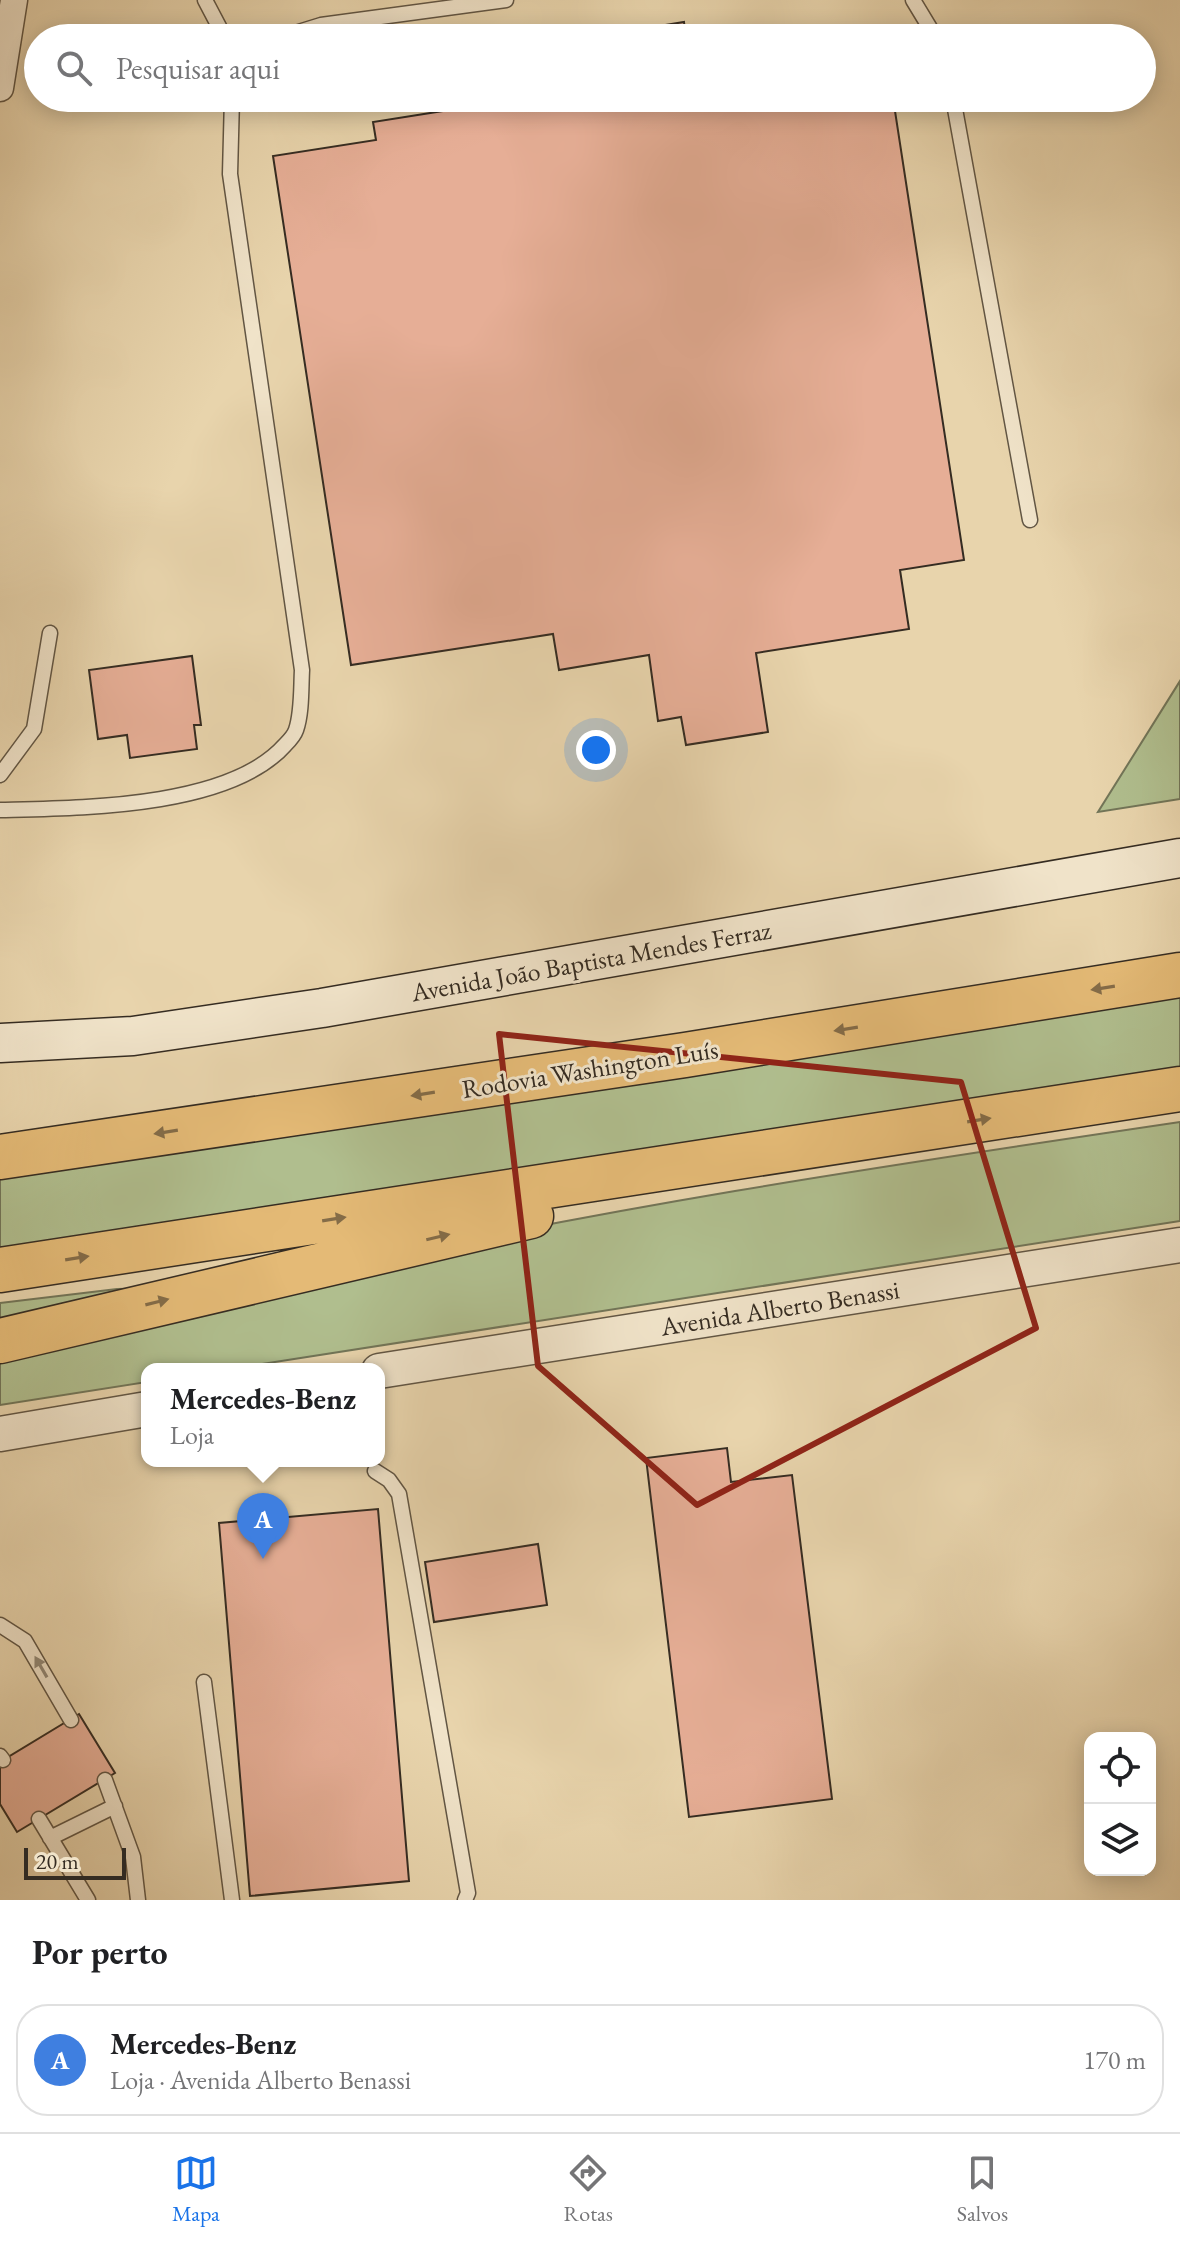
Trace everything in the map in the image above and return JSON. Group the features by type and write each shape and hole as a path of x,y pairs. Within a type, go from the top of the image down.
{"highway":[{"name":"Rodovia Washington Luís","path":"0,1157 685,1055 1180,975"},
{"path":"0,1270 1180,1089"},
{"path":"0,1341 296,1269 934,1127"}],"main road":[{"name":"Avenida João Baptista Mendes Ferraz","path":"0,1043 133,1036 322,1008 1180,858"}],"street":[{"path":"0,88 14,0"},
{"name":"Avenida Alberto Benassi","path":"385,1370 1180,1245"},
{"path":"0,1434 141,1410"}],"lane":[{"path":"205,0 218,24"},
{"path":"328,24 506,0"},
{"path":"913,0 928,24"},
{"path":"0,810 60,809 164,797 223,786 269,763 296,732 302,670 230,174 232,112"},
{"path":"956,112 1030,520"},
{"path":"0,775 34,729 50,633"},
{"path":"375,1471 389,1480 399,1494 468,1893 465,1900"},
{"path":"0,1625 25,1641 71,1720"},
{"path":"204,1682 232,1900"},
{"path":"105,1780 133,1857 138,1900"},
{"path":"50,1838 115,1806"},
{"path":"39,1819 88,1900"}],"highlighted area":[{"path":"499,1034 961,1082 1036,1328 697,1505 538,1366"}],"green space":[{"path":"1180,681 1180,799 1098,812"},
{"path":"1180,997 1180,1069 0,1251 0,1177"},
{"path":"1180,1122 1180,1221 269,1363 141,1363 141,1383 0,1405 0,1351 220,1295 403,1254 624,1210"},
{"path":"166,1288 0,1327 0,1303 117,1289"}],"building":[{"path":"436,112 895,112 964,560 900,570 909,629 756,653 768,732 686,745 681,717 658,721 649,655 559,670 553,634 351,665 273,156 376,140 373,122"},
{"path":"192,656 201,725 194,725 197,749 130,758 127,735 98,739 89,670"},
{"path":"727,1448 731,1482 792,1475 832,1799 689,1817 646,1458"},
{"path":"378,1509 409,1881 250,1896 219,1523"},
{"path":"538,1544 547,1605 434,1622 425,1562"},
{"path":"79,1714 115,1773 17,1832 0,1804 0,1762"}],"place":[{"name":"Mercedes-Benz","path":"263,1559"}]}
